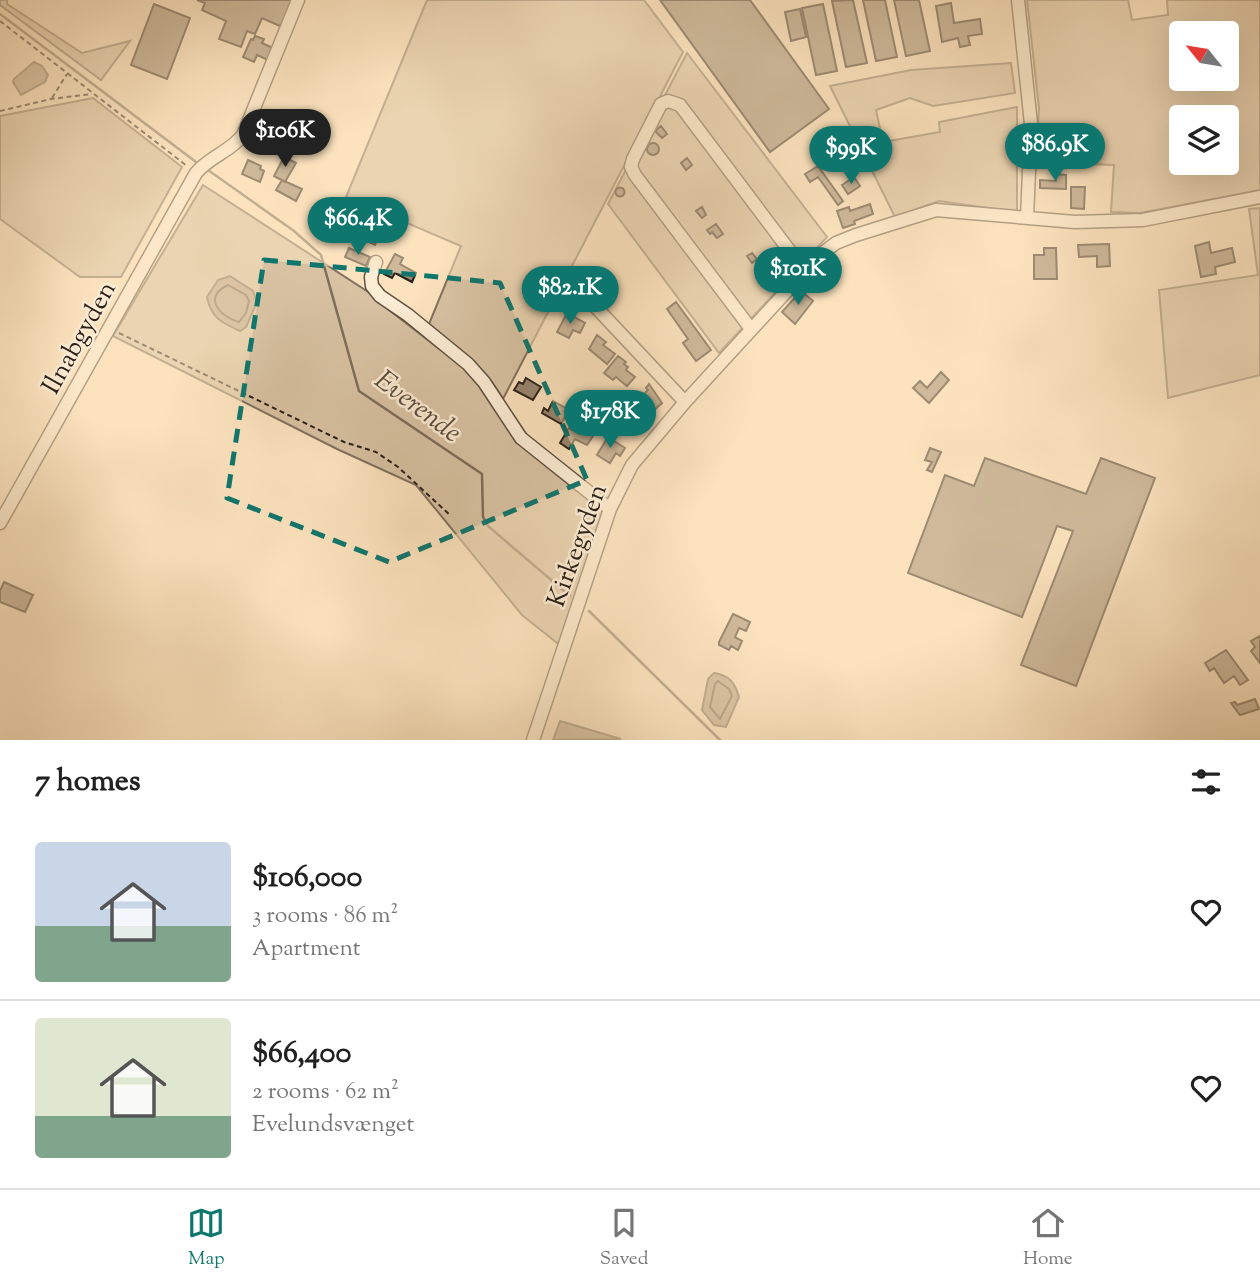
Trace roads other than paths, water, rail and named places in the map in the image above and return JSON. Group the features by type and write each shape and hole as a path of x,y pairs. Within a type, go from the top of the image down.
{"street":[{"path":"269,147 243,135 298,0"},
{"path":"1018,0 1031,124 1027,218"},
{"path":"751,330 635,176 631,167 661,104 668,101 680,105 804,270"},
{"name":"Ilnabgyden","path":"0,523 196,173 205,162 235,145 243,135"},
{"name":"Kirkegyden","path":"533,740 610,509 632,465 804,270 836,243 880,226 936,210 1075,222 1143,220 1260,197"},
{"path":"376,262 371,277 372,286 380,296 468,364 484,382 521,439 610,509"},
{"path":"591,302 685,402"}],"water":[{"path":"34,62 42,66 48,75 45,82 21,95 13,82 14,79"},
{"path":"230,276 253,291 257,302 246,327 240,331 218,319 211,310 207,297 218,280"},
{"path":"714,673 731,680 739,697 726,727 714,725 702,710 708,679"},
{"path":"560,721 621,739 553,740"}],"waterway":[{"name":"Everende","path":"0,14 196,162"},
{"name":"Everende","path":"208,170 294,231 321,255 359,391 482,474 483,517 488,526 570,596"},
{"name":"Everende","path":"589,611 720,740"}]}
